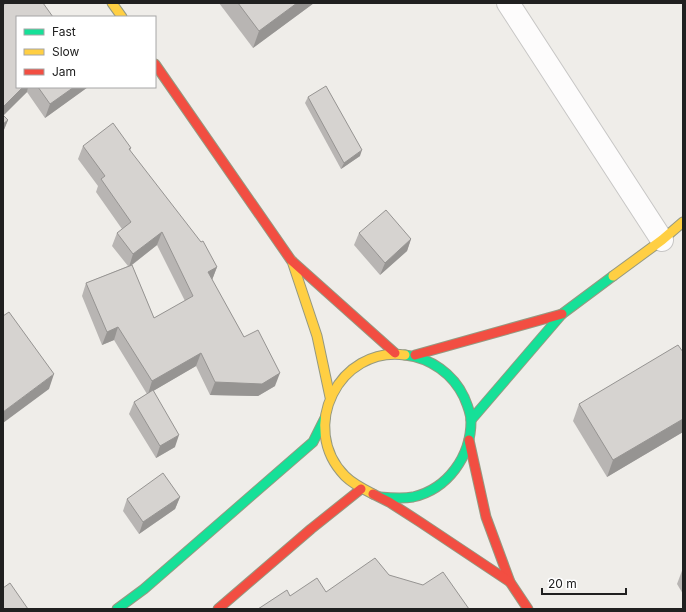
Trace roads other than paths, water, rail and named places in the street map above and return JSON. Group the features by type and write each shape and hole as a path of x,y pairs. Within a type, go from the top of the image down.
{"street":[{"path":"112,3 121,16"},
{"path":"508,3 662,240"},
{"path":"156,65 291,260 395,353"},
{"path":"471,420 562,314 662,240 683,222"},
{"path":"291,260 317,336 330,397"},
{"path":"415,355 562,314"},
{"path":"117,609 144,589 313,442 325,418 330,397 341,379 357,365 375,356 395,353 415,355 434,362 452,378 465,398 471,420 469,440 463,458 452,474 438,487 420,495 400,499 380,497"},
{"path":"325,418 326,440 332,459 345,476 361,489 380,497 447,539 510,582"},
{"path":"469,440 486,517 510,582 528,609"},
{"path":"218,609 311,529 361,489"}]}
